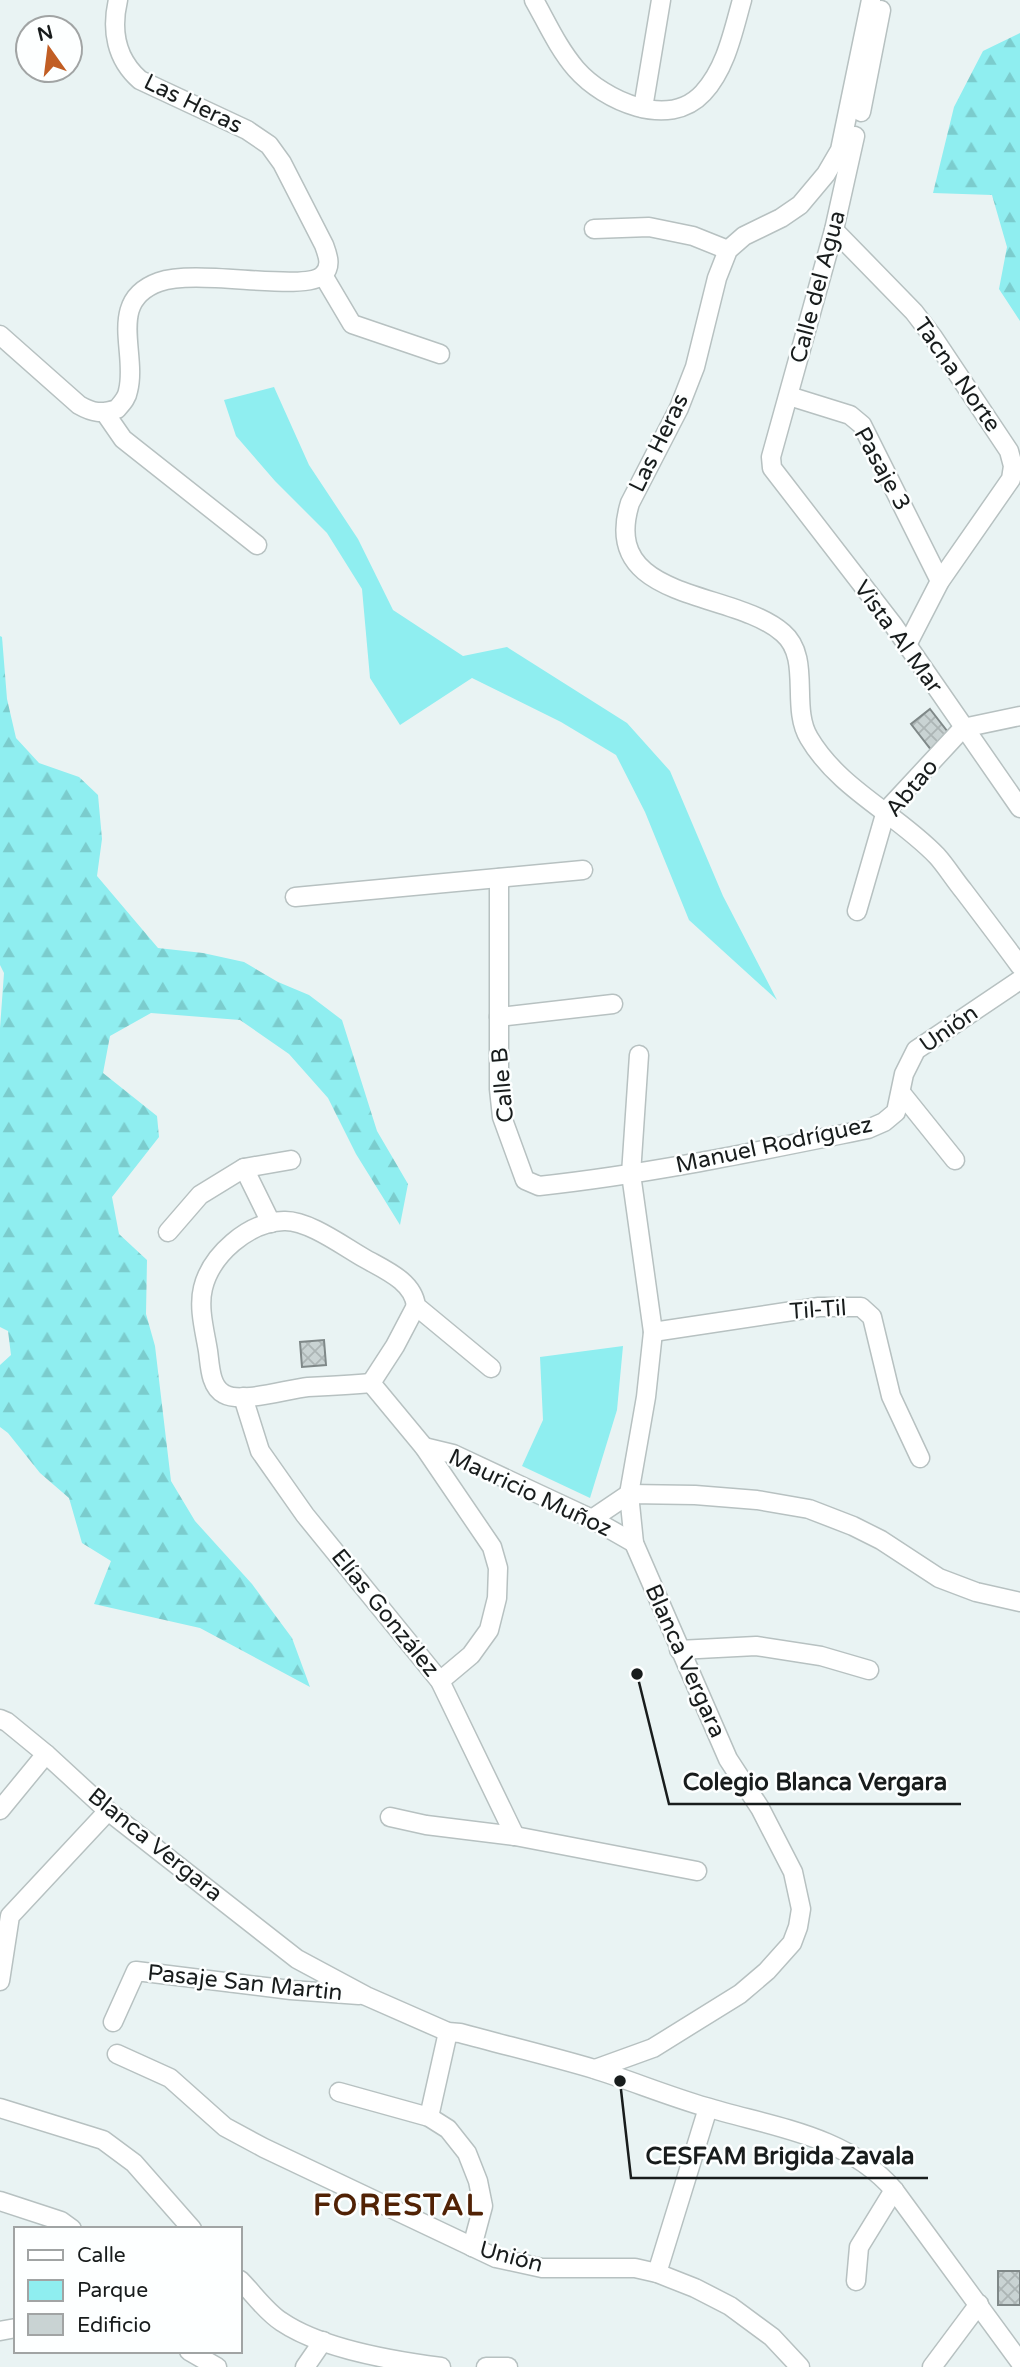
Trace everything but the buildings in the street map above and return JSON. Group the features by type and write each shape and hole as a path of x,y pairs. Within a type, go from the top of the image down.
{"street":[{"name":"Las Heras","path":"118,0 115,32 118,47 130,71 140,80 247,130 269,145 282,163 324,245 328,267 323,275"},
{"path":"534,0 576,69 592,84 643,108 665,112 685,108 703,93 724,62 742,0"},
{"path":"643,108 661,0"},
{"path":"594,229 649,226 694,236 728,250 744,236 781,218 812,192 840,150 855,113 876,5"},
{"name":"Calle del Agua","path":"772,468 771,457 834,230 855,113"},
{"name":"Tacna Norte","path":"834,230 914,312 933,337 1009,451 1013,466 1011,479 940,582 907,645"},
{"name":"Las Heras","path":"728,250 717,278 695,368 679,408 630,503 625,520 630,557 653,578 756,618 785,635 794,649 800,713 807,737 848,784 886,811 937,856 1020,966"},
{"path":"0,335 79,405 93,412 105,413 117,409 128,391 126,329 136,298 146,288 176,277 292,283 311,282 323,275 352,324 440,354"},
{"name":"Pasaje 3","path":"789,396 850,415 862,425 940,582"},
{"path":"105,413 123,439 257,545"},
{"name":"Vista Al Mar","path":"772,468 907,645 1020,808"},
{"path":"963,728 1020,716"},
{"name":"Abtao","path":"858,911 886,811 963,728"},
{"path":"295,897 583,870"},
{"name":"Calle B","path":"499,878 502,1117 525,1180 539,1186 631,1174"},
{"name":"Unión","path":"902,1094 904,1074 916,1050 1020,980"},
{"path":"499,1017 613,1004"},
{"name":"Blanca Vergara","path":"2,1722 46,1754 108,1811 298,1959 366,1996 448,2032 595,2069 653,2048 740,1994 767,1971 792,1943 798,1927 800,1909 793,1872 760,1808 728,1759 634,1543 629,1494 646,1397 653,1332 631,1174 639,1055"},
{"path":"902,1094 955,1160"},
{"name":"Manuel Rodríguez","path":"631,1174 868,1129 884,1122 896,1112 902,1094"},
{"path":"169,1231 200,1195 244,1168 291,1160"},
{"path":"244,1168 271,1223"},
{"path":"285,1220 305,1225 410,1287 415,1295 416,1306 371,1383 305,1388 243,1397 226,1396 217,1389 212,1378 202,1317 202,1289 214,1263 229,1245 250,1231 285,1220"},
{"path":"416,1306 491,1368"},
{"name":"Til-Til","path":"653,1332 818,1307 860,1307 872,1317 891,1396 920,1458"},
{"path":"371,1383 425,1447 492,1547 498,1568 497,1598 489,1630 471,1656 440,1681"},
{"name":"Elías González","path":"243,1397 260,1451 305,1515 440,1681 515,1836"},
{"name":"Mauricio Muñoz","path":"425,1447 453,1454 592,1519 634,1543"},
{"path":"592,1519 629,1494 757,1500 809,1509 881,1540 939,1578 976,1592 1020,1602"},
{"path":"680,1650 756,1646 821,1656 869,1670"},
{"path":"0,1810 46,1754"},
{"path":"0,1981 10,1916 108,1811"},
{"path":"390,1817 426,1825 515,1836 697,1871"},
{"name":"Pasaje San Martin","path":"113,2022 136,1971 291,1990 366,1996"},
{"path":"429,2117 448,2032"},
{"name":"Unión","path":"117,2053 170,2078 225,2127 472,2247 496,2258 542,2268 624,2266 657,2273 730,2306 772,2337 800,2367"},
{"path":"595,2069 708,2108 746,2117 842,2148 881,2174 1020,2362"},
{"path":"339,2092 429,2117 448,2129 467,2153 478,2181 483,2206 472,2247"},
{"path":"0,2108 103,2140 134,2163 190,2227"},
{"path":"657,2273 708,2108"},
{"path":"856,2281 859,2246 894,2190"},
{"path":"0,2201 61,2221 69,2227"},
{"path":"242,2282 281,2322 323,2341 390,2360 441,2367"},
{"path":"932,2367 979,2304"},
{"path":"305,2367 323,2341"},
{"path":"192,2353 217,2367"},
{"path":"486,2367 508,2367"}],"green space":[{"path":"1020,33 1020,321 999,289 1007,247 992,195 933,193 954,107 983,51"},
{"path":"274,387 309,465 358,539 393,610 463,656 507,647 627,723 670,771 723,896 777,1000 689,920 645,812 616,755 561,722 472,678 400,725 370,678 362,589 327,533 275,481 236,436 224,400"},
{"path":"0,636 7,699 16,738 39,763 79,777 98,795 102,839 97,876 158,948 203,953 244,962 278,982 309,995 342,1020 377,1131 408,1184 400,1225 356,1154 328,1098 289,1054 240,1020 151,1013 110,1036 103,1073 157,1116 159,1137 112,1197 119,1234 147,1260 146,1314 155,1346 171,1481 195,1521 252,1584 292,1638 310,1687 200,1628 94,1604 111,1561 82,1543 69,1498 40,1473 0,1427 0,1365 11,1355 8,1331 0,1327 0,1028 4,973 0,965"},
{"path":"623,1346 617,1410 590,1498 522,1466 543,1420 540,1357"}],"place":[{"name":"Colegio Blanca Vergara","path":"637,1674"},
{"name":"CESFAM Brigida Zavala","path":"620,2081"}],"district":[{"name":"FORESTAL","path":"399,2205"}]}
